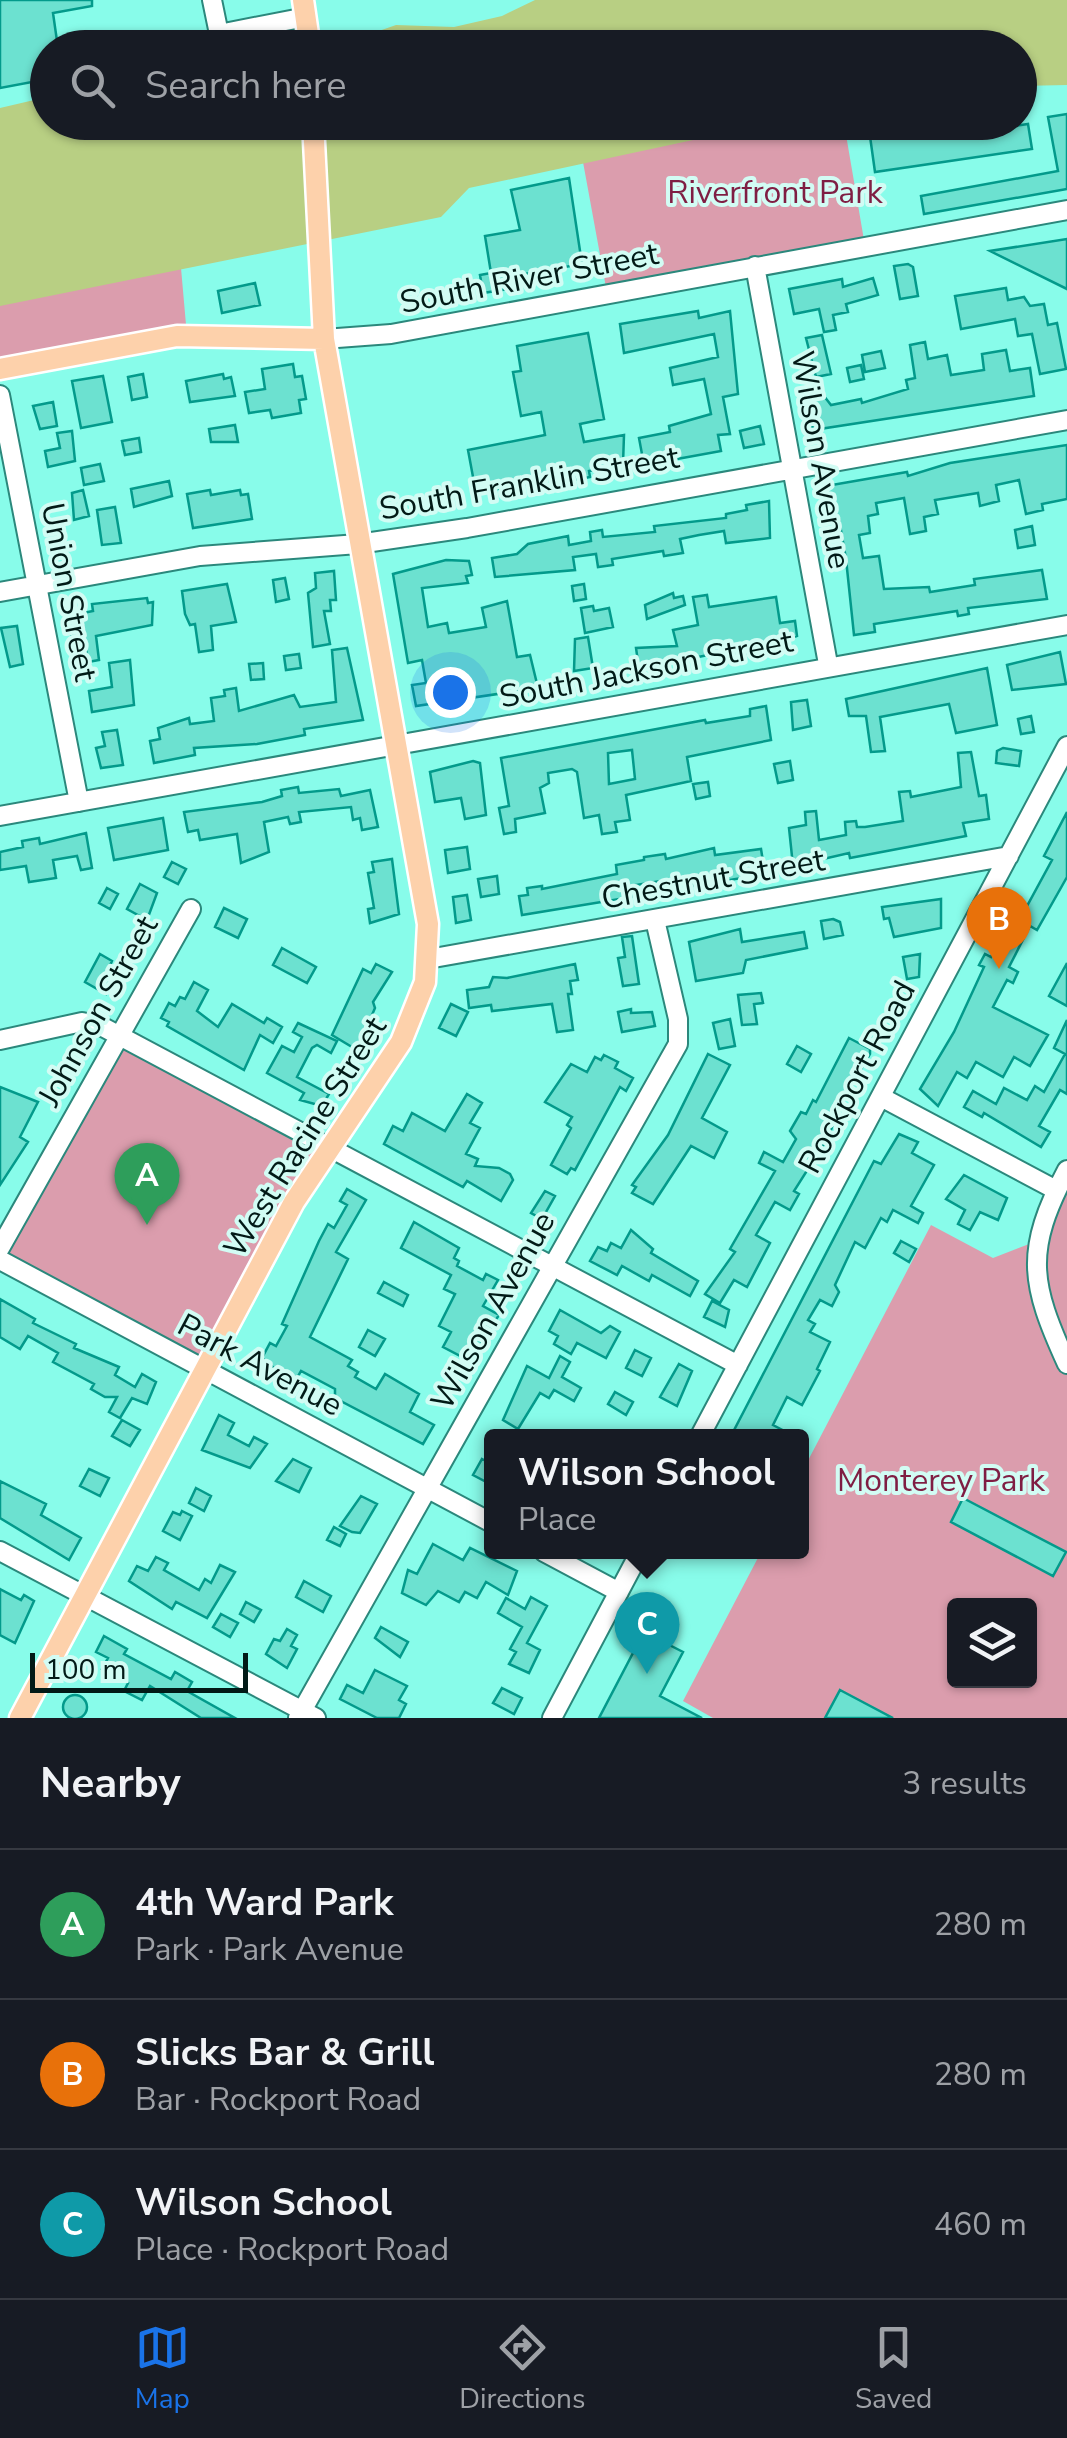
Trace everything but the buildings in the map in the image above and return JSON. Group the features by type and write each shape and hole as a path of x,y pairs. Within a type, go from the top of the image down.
{"main road":[{"name":"West Racine Street","path":"20,1718 294,1202 401,1042 420,1002 428,960 428,924 324,339 314,140"},
{"name":"South River Street","path":"0,369 178,336 324,339"}],"street":[{"path":"212,0 218,30"},
{"path":"232,30 305,8"},
{"name":"South River Street","path":"324,339 391,334 1067,210"},
{"name":"Wilson Avenue","path":"755,266 828,664"},
{"name":"Union Street","path":"0,394 79,802"},
{"name":"South Franklin Street","path":"0,592 200,556 358,544 504,521 792,466 1067,420"},
{"name":"South Jackson Street","path":"0,816 398,747 828,664 1067,625"},
{"name":"Rockport Road","path":"704,1429 1067,746"},
{"name":"Chestnut Street","path":"428,960 1009,856"},
{"name":"Johnson Street","path":"0,1248 191,909"},
{"name":"Wilson Avenue","path":"305,1716 428,1488 678,1044 678,1020 656,920"},
{"path":"0,1040 82,1022 119,1035 738,1365"},
{"path":"881,1097 1056,1190"},
{"path":"1067,1170 1038,1241 1036,1271 1040,1306 1067,1364"},
{"name":"Park Avenue","path":"0,1260 484,1519"},
{"path":"0,1551 305,1716"},
{"path":"557,1559 619,1592"},
{"path":"552,1718 636,1559"}],"green space":[{"name":"Riverfront Park","path":"690,140 847,140 865,246 607,293 583,162"},
{"path":"181,268 187,336 0,369 0,305"},
{"path":"119,1035 330,1147 204,1370 0,1260"},
{"name":"Monterey Park","path":"1067,1170 1067,1718 713,1718 683,1701 757,1559 809,1559 809,1459 931,1225 993,1258 1037,1241"}],"shaded area":[{"path":"535,0 1067,0 1067,85 1037,86 1037,30 382,30 396,25 454,27 502,16"},
{"path":"30,101 30,140 693,140 469,188 441,217 0,306 0,108"}],"place":[{"name":"Slicks Bar & Grill","path":"999,969"},
{"name":"4th Ward Park","path":"147,1225"},
{"name":"Wilson School","path":"647,1674"}]}
